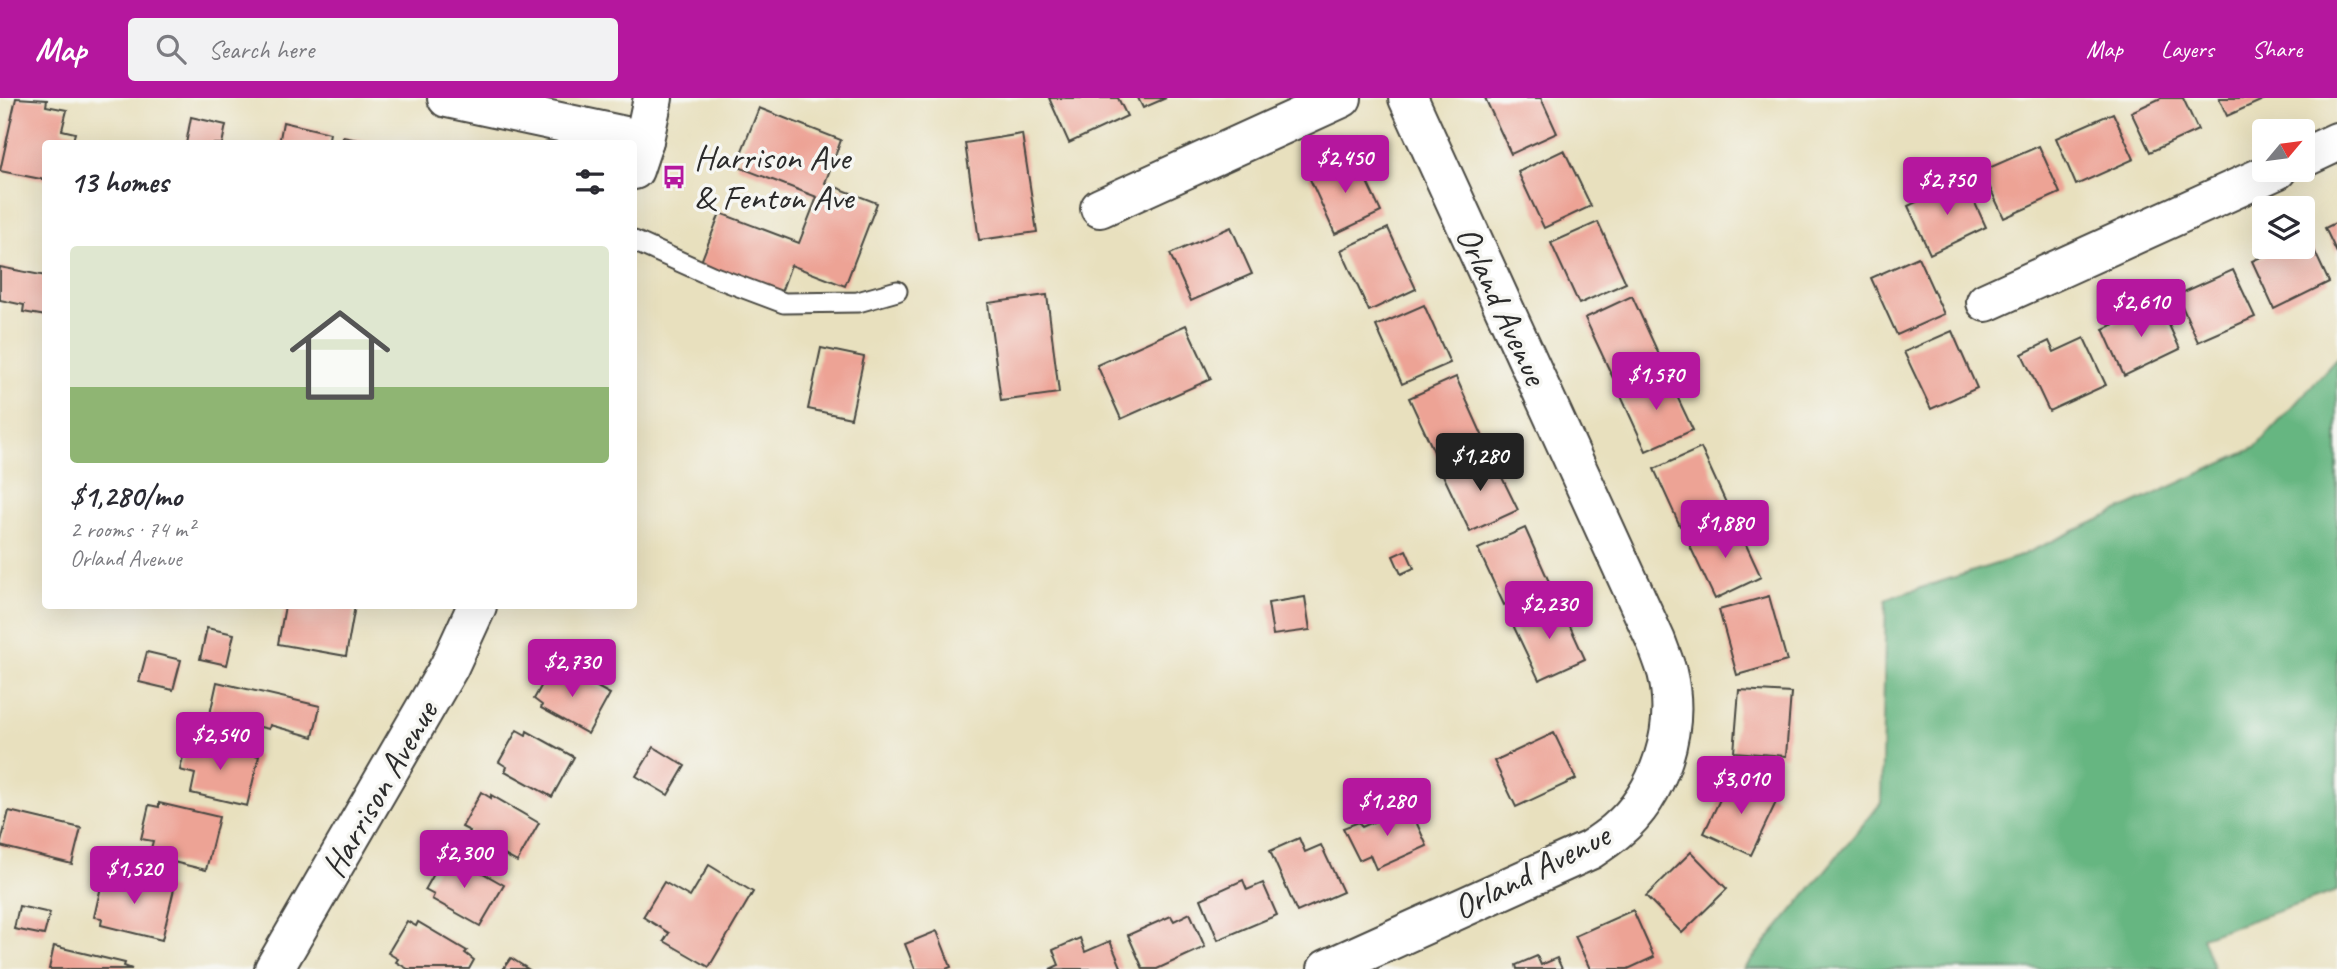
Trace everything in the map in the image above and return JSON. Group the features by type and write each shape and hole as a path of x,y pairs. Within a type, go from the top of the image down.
{"street":[{"path":"447,98 588,140"},
{"path":"639,155 653,98"},
{"path":"1100,208 1342,98"},
{"name":"Orland Avenue","path":"1327,969 1590,850 1618,830 1641,804 1658,775 1668,742 1671,708 1667,674 1656,641 1408,98"},
{"path":"2315,152 2337,142"},
{"path":"1986,302 2252,181"},
{"name":"Harrison Avenue","path":"274,969 449,667 476,609"}],"lane":[{"path":"637,242 712,276 784,303 858,302 897,291"}],"green space":[{"path":"2337,358 2337,891 2202,937 2214,969 1744,969 1881,803 1886,599 2018,557 2255,448"}],"building":[{"path":"16,98 47,100 46,106 67,110 62,130 75,133 73,140 42,140 42,179 0,171"},
{"path":"1049,98 1118,98 1127,116 1069,143"},
{"path":"1138,98 1166,98 1143,108"},
{"path":"1485,98 1541,98 1557,133 1511,154"},
{"path":"2161,98 2183,98 2198,130 2150,152 2131,112"},
{"path":"2219,98 2267,98 2227,116"},
{"path":"759,108 841,140 825,183 877,203 845,286 791,265 779,298 699,267 720,213 799,243 817,197 736,166"},
{"path":"2113,113 2134,159 2076,185 2056,138"},
{"path":"191,117 226,125 223,140 187,140"},
{"path":"283,122 330,133 329,140 280,140"},
{"path":"1022,134 1037,232 979,240 965,143"},
{"path":"2039,146 2060,193 2004,218 1982,171"},
{"path":"1564,150 1591,206 1544,228 1518,172"},
{"path":"1355,156 1381,212 1335,234 1309,177"},
{"path":"1964,179 1986,227 1930,254 1908,206"},
{"path":"1598,222 1626,283 1579,304 1551,243"},
{"path":"2337,222 2337,253 2325,228"},
{"path":"1231,227 1252,274 1191,301 1170,254"},
{"path":"1388,228 1416,289 1369,311 1341,250"},
{"path":"2315,252 2329,282 2274,309 2252,261 2315,259"},
{"path":"1918,257 1944,314 1897,335 1871,278"},
{"path":"0,267 42,275 42,315 23,312 24,305 0,300"},
{"path":"2233,270 2255,317 2198,342 2177,295"},
{"path":"1047,295 1059,393 1001,401 988,303"},
{"path":"1632,296 1660,357 1613,378 1585,318"},
{"path":"2159,303 2180,349 2124,376 2103,329"},
{"path":"1424,305 1450,363 1402,384 1376,326"},
{"path":"1186,325 1211,379 1121,419 1097,365"},
{"path":"1952,331 1977,388 1931,409 1904,352"},
{"path":"2084,338 2106,385 2049,411 2022,354 2049,341 2054,352"},
{"path":"821,348 864,357 851,418 808,409"},
{"path":"1666,373 1693,430 1646,451 1620,394"},
{"path":"1456,377 1483,437 1437,458 1409,398"},
{"path":"1701,448 1727,505 1680,526 1654,469"},
{"path":"1490,453 1518,510 1470,532 1443,475"},
{"path":"1735,521 1761,577 1715,599 1688,542"},
{"path":"1525,528 1550,584 1504,605 1478,549"},
{"path":"1406,550 1414,568 1401,574 1393,556"},
{"path":"1769,596 1787,661 1737,675 1719,610"},
{"path":"1305,597 1310,630 1273,635 1268,603"},
{"path":"1559,602 1585,659 1539,680 1512,623"},
{"path":"284,609 354,609 346,656 278,644"},
{"path":"207,628 234,634 227,665 200,659"},
{"path":"147,652 181,660 173,690 139,682"},
{"path":"553,665 610,694 588,734 541,708 542,705 534,699"},
{"path":"217,682 320,706 313,737 270,725 269,729 247,724 244,736 207,728"},
{"path":"1739,690 1791,693 1786,756 1734,752"},
{"path":"517,730 526,735 527,731 574,757 552,797 505,771 507,767 499,762"},
{"path":"1554,733 1576,779 1516,807 1494,761"},
{"path":"187,739 259,756 247,806 191,793 195,774 180,770"},
{"path":"654,747 685,766 668,795 636,776"},
{"path":"1731,776 1778,798 1751,855 1704,833"},
{"path":"481,792 539,823 517,862 468,835 470,831 462,827"},
{"path":"159,803 219,817 206,870 149,856 153,841 141,839 149,805 159,807"},
{"path":"1409,806 1427,846 1376,869 1370,855 1359,860 1343,828 1359,822 1362,827"},
{"path":"9,811 81,828 72,864 0,846"},
{"path":"1299,838 1305,852 1321,845 1343,892 1297,912 1270,851"},
{"path":"1691,852 1727,889 1682,933 1646,896"},
{"path":"444,856 454,862 456,858 504,885 480,926 432,899 434,895 425,890"},
{"path":"709,865 753,892 709,967 664,941 669,933 643,917 664,882 690,897"},
{"path":"112,874 174,889 162,940 101,925 102,918 94,917 103,878 111,879"},
{"path":"1243,880 1247,890 1263,883 1277,915 1218,940 1201,899"},
{"path":"19,906 50,913 44,935 14,929"},
{"path":"1633,910 1654,957 1628,969 1590,969 1575,936"},
{"path":"1190,913 1205,947 1157,969 1143,969 1128,935 1171,916 1174,921"},
{"path":"407,921 416,926 418,922 467,951 465,953 474,960 469,969 408,969 396,962 398,959 388,953"},
{"path":"937,931 951,967 915,969 905,944"},
{"path":"1080,938 1085,952 1110,941 1122,969 1050,969 1059,965 1053,950"},
{"path":"54,946 125,963 124,966 132,969 49,969"},
{"path":"1537,956 1541,965 1557,958 1562,969 1517,969 1516,965"},
{"path":"511,958 528,969 503,969"}],"place":[{"name":"Harrison Ave & Fenton Ave","path":"674,177"}]}
